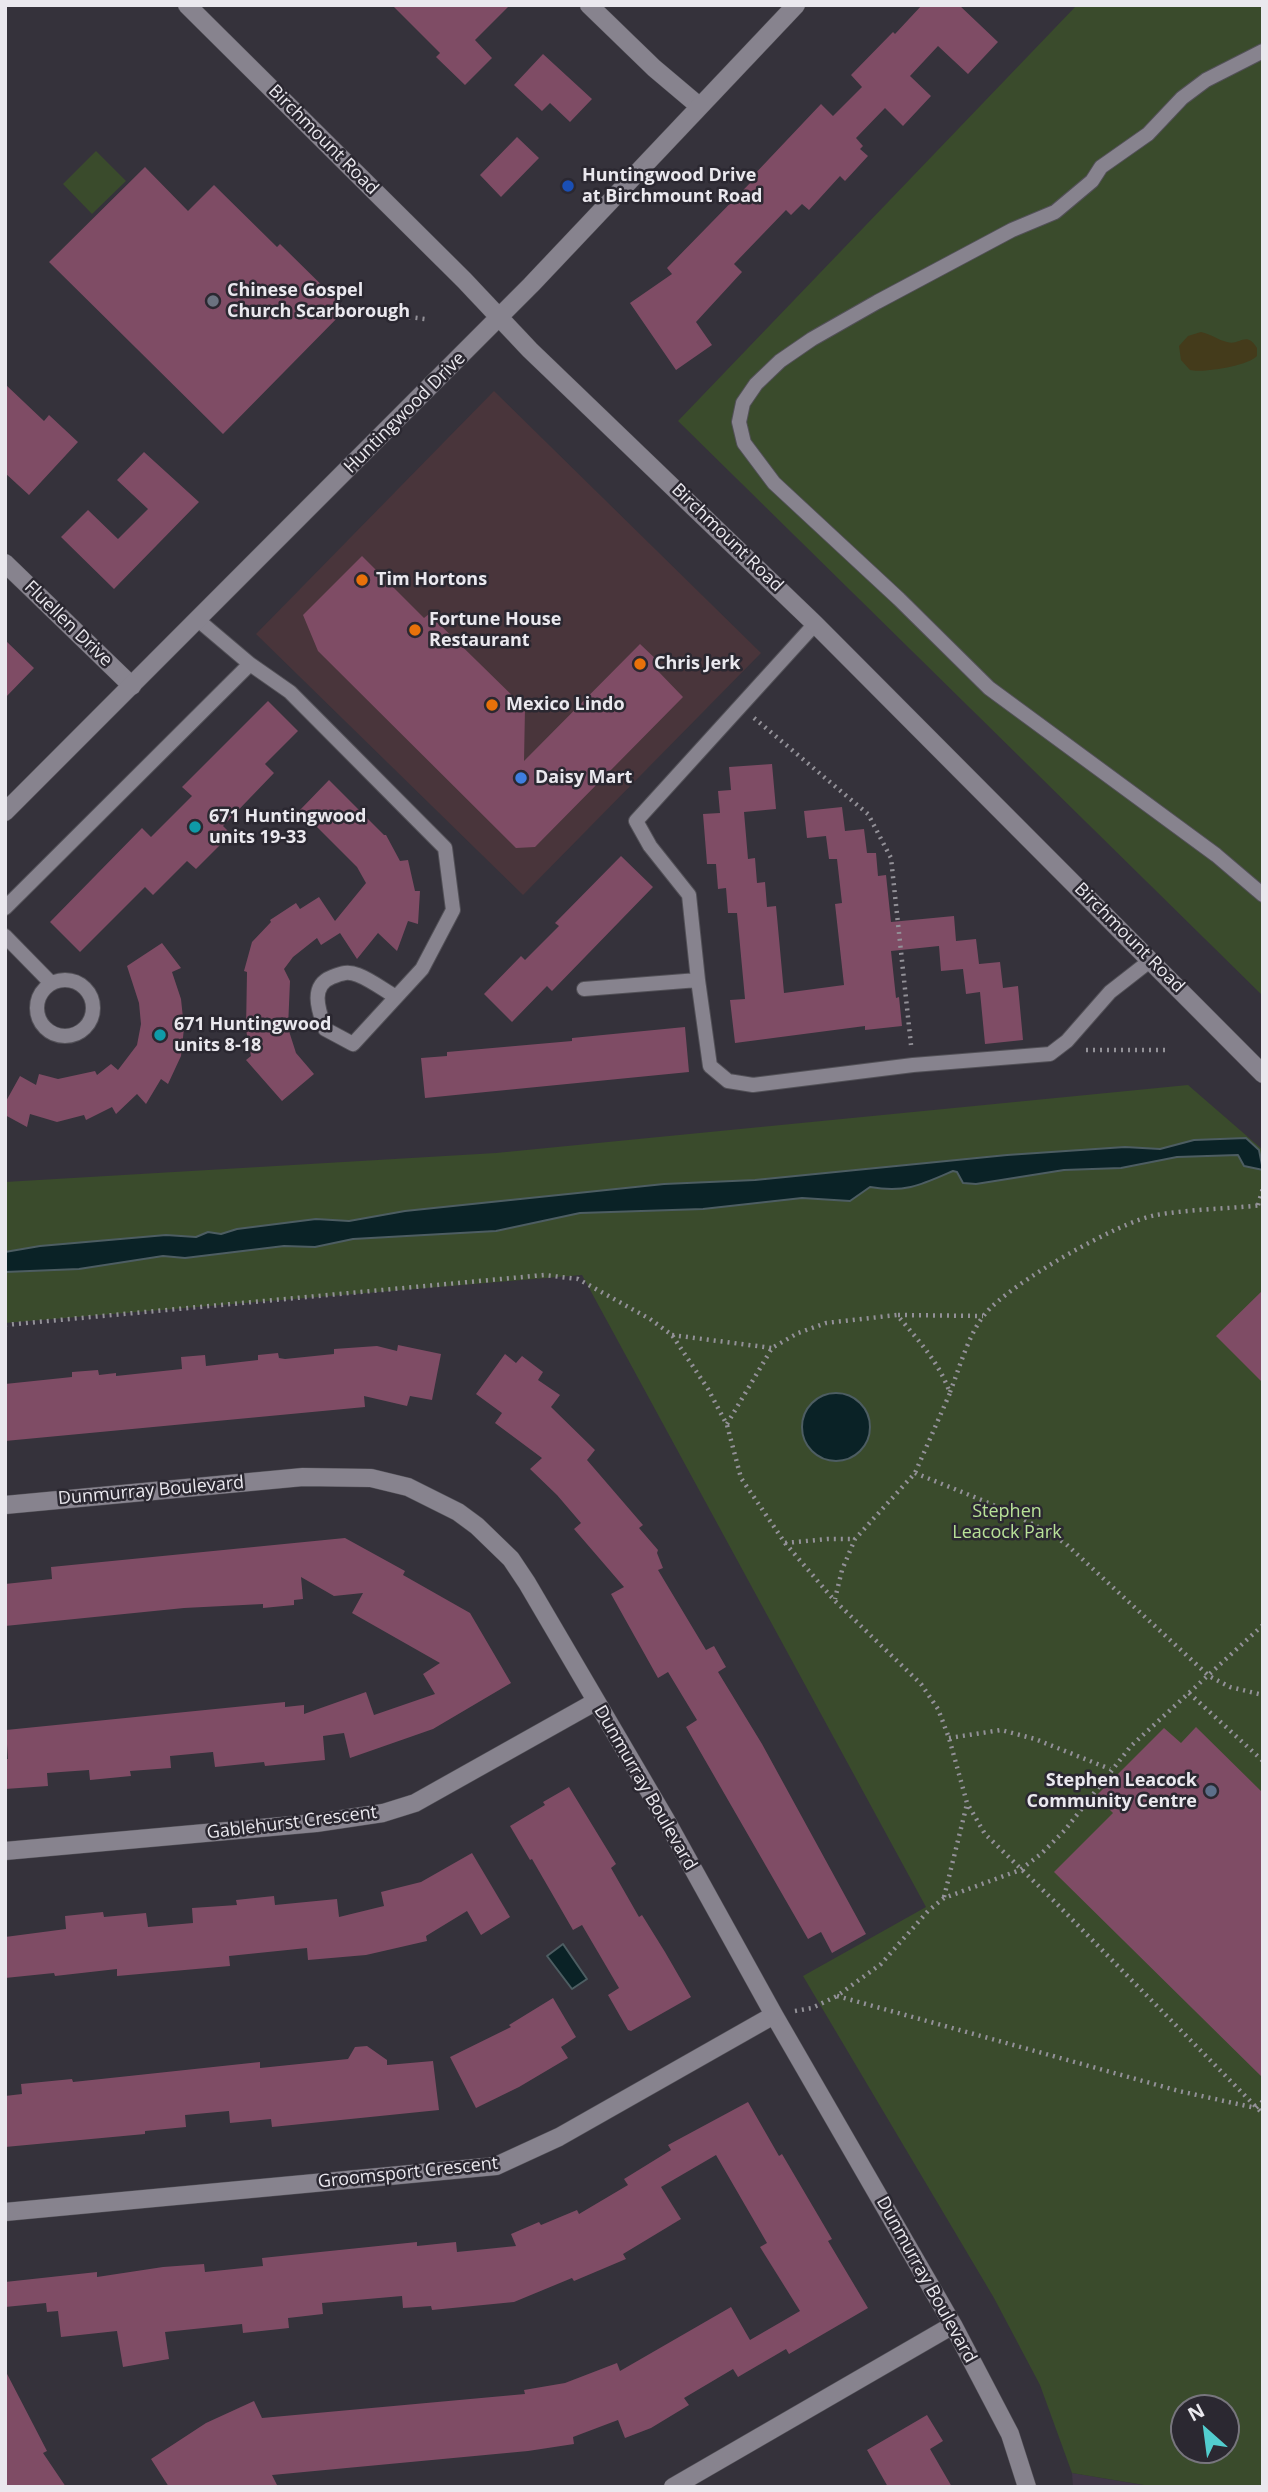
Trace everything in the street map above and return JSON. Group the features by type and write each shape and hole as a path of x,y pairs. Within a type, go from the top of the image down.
{"street":[{"name":"Birchmount Road","path":"187,5 530,350 816,624 1263,1074"},
{"path":"589,5 654,68 699,106"},
{"name":"Huntingwood Drive","path":"5,812 499,317 796,5"},
{"name":"Fluellen Drive","path":"5,563 132,685"},
{"name":"Dunmurray Boulevard","path":"5,1505 303,1477 371,1478 408,1487 458,1512 477,1526 511,1559 527,1583 666,1821 774,2015 953,2325 1010,2434 1027,2487"},
{"name":"Gablehurst Crescent","path":"5,1851 316,1823 383,1813 415,1803 595,1702"},
{"name":"Groomsport Crescent","path":"5,2212 496,2166 559,2137 774,2015"},
{"path":"673,2487 953,2325"}],"lane":[{"path":"1263,51 1198,86 1182,98 1148,134 1101,167 1092,181 1055,212 1012,230 877,302 780,360 756,384 743,403 739,422 744,443 774,483 899,599 989,688 1216,855 1263,895"},
{"path":"198,620 250,664 290,691 445,848 453,910 422,968 396,997 353,1044 325,1029 317,1004 318,989 327,979 346,972 360,975 396,997"},
{"path":"816,624 636,821 650,846 689,895 710,1066 728,1082 753,1085 913,1065 1050,1054 1066,1041 1110,992 1151,960"},
{"path":"5,908 250,664"},
{"path":"5,936 51,983"},
{"path":"71,980 88,990 95,1008 88,1027 71,1037 51,1034 38,1018 38,998 51,983 71,980"},
{"path":"584,989 698,980"}],"path":[{"path":"353,310 425,319"},
{"path":"740,706 868,814 891,858 913,1065"},
{"path":"1066,1041 1082,1050 1168,1050"},
{"path":"834,1600 842,1570 855,1539 915,1473 983,1316 996,1300 1038,1272 1132,1222 1155,1215 1260,1205 1263,1188"},
{"path":"5,1325 544,1275 578,1279 650,1319 671,1335 708,1389 727,1425 741,1478 785,1543 834,1600 921,1684 938,1709 967,1803 985,1834 1263,2115"},
{"path":"727,1425 772,1348 798,1333 826,1323 897,1315 983,1316"},
{"path":"897,1315 932,1356 950,1393"},
{"path":"671,1335 772,1348"},
{"path":"915,1473 1002,1509 1066,1544 1209,1676 1230,1687 1263,1695"},
{"path":"785,1543 855,1539"},
{"path":"774,2015 812,2008 837,1996 881,1964 928,1911 944,1898 1020,1870 1041,1854 1065,1830 1130,1746 1263,1625"},
{"path":"1189,1693 1263,1761"},
{"path":"949,1738 1001,1730 1035,1739 1111,1769"},
{"path":"944,1898 967,1803"},
{"path":"837,1996 1180,2091 1256,2108"},
{"path":"1256,2108 1263,2101"}],"shaded area":[{"path":"494,391 761,653 523,895 256,634"},
{"path":"1246,1138 1259,1150 1263,1170 1244,1166 1238,1155 1177,1157 1121,1168 1064,1170 976,1184 963,1183 957,1172 953,1171 904,1188 870,1187 850,1201 802,1198 703,1209 580,1213 496,1231 353,1239 315,1247 284,1246 185,1258 163,1256 79,1269 5,1272 5,1252 40,1246 166,1235 196,1237 208,1232 221,1234 237,1229 316,1219 349,1221 405,1211 664,1184 755,1180 1007,1155 1125,1147 1160,1149 1194,1140"},
{"path":"843,1393 864,1408 870,1420 868,1440 860,1451 843,1461 829,1461 812,1451 804,1440 802,1420 812,1403 823,1395"},
{"path":"563,1944 587,1979 572,1989 547,1956"},
{"path":"1072,2473 1155,2487 1073,2487"}],"green space":[{"path":"1077,5 1263,5 1263,996 678,421"},
{"path":"96,151 126,181 92,214 63,184"},
{"name":"Stephen Leacock Park","path":"1188,1085 1263,1150 1263,2487 1156,2487 1072,2473 1040,2385 994,2298 803,1976 926,1907 582,1275 5,1323 5,1182 496,1153"}],"sand":[{"path":"1201,332 1232,343 1250,340 1257,348 1257,356 1245,363 1225,368 1190,370 1181,360 1179,346 1188,336"}],"building":[{"path":"392,5 510,5 475,40 492,58 465,85 436,57 440,53"},
{"path":"922,5 959,5 998,42 968,74 938,46 910,76 931,96 903,126 885,108 856,138 863,146 860,149 868,156 845,181 840,176 809,210 802,204 791,215 786,210 734,264 742,272 696,322 712,345 676,370 630,303 672,274 667,268 753,180 751,178 821,104 833,116 862,87 851,75"},
{"path":"543,54 592,99 570,122 550,103 542,111 514,85"},
{"path":"517,137 539,158 501,197 480,175"},
{"name":"Chinese Gospel Church Scarborough","path":"145,167 188,211 214,185 277,247 280,244 346,309 223,434 49,262"},
{"path":"5,384 44,421 49,415 78,442 29,495 5,473"},
{"path":"144,452 199,502 114,589 61,537 88,510 118,539 148,509 117,480"},
{"path":"362,556 424,618 429,614 525,708 524,761 640,644 660,663 656,669 683,697 535,847 516,848 318,651 303,615"},
{"path":"5,640 34,668 5,698"},
{"name":"671 Huntingwood units 19-33","path":"268,701 298,731 265,764 274,773 223,826 231,834 196,869 187,861 153,895 145,887 80,952 50,922 142,828 151,837 192,796 182,787"},
{"path":"772,764 776,809 744,812 748,859 755,858 757,883 765,882 767,907 776,906 784,993 844,985 835,904 842,903 837,859 829,859 826,836 807,838 804,811 842,807 845,831 864,829 867,853 876,853 878,876 886,875 891,922 954,916 956,941 976,939 979,964 1000,962 1003,988 1018,986 1023,1040 985,1044 980,992 966,994 963,969 941,971 939,946 891,951 902,1026 865,1030 865,1026 735,1043 730,1000 745,999 737,913 728,913 726,888 718,889 716,864 707,864 703,814 720,813 718,791 731,790 729,767"},
{"path":"329,780 386,835 400,861 408,860 415,891 420,891 418,924 408,921 397,951 378,933 357,959 340,933 321,945 317,938 293,957 284,969 290,981 288,1028 296,1053 314,1074 282,1101 246,1060 251,1056 246,1030 247,972 244,971 252,942 270,920 296,903 300,909 319,897 335,921 366,883 357,867 300,810"},
{"path":"621,856 653,887 552,991 547,986 512,1022 484,994 521,956 525,960 559,926 555,923"},
{"name":"671 Huntingwood units 8-18","path":"162,943 181,968 172,972 181,999 184,1028 181,1056 168,1084 161,1079 146,1104 137,1094 116,1114 112,1107 86,1120 84,1115 57,1122 30,1114 27,1127 5,1115 5,1103 20,1076 36,1085 39,1074 58,1079 95,1071 97,1075 111,1064 118,1070 137,1045 141,1024 139,1003 127,966"},
{"path":"685,1027 689,1072 425,1098 421,1058 447,1056 447,1052 572,1041 572,1038"},
{"path":"1263,1290 1263,1383 1216,1336"},
{"path":"398,1345 441,1354 432,1400 410,1396 407,1406 364,1396 365,1407 5,1441 5,1384 72,1377 72,1372 98,1370 99,1375 116,1373 116,1376 182,1369 181,1357 205,1355 206,1366 258,1360 258,1355 278,1353 279,1358 285,1359 334,1354 334,1349 377,1346 397,1351"},
{"path":"505,1354 516,1363 522,1356 543,1372 538,1380 560,1395 551,1407 595,1450 587,1460 643,1525 639,1528 658,1550 663,1568 658,1570 706,1650 714,1646 726,1667 718,1672 762,1744 866,1934 832,1953 821,1932 808,1939 686,1727 697,1720 668,1672 658,1678 611,1594 624,1587 574,1529 581,1523 530,1469 542,1458 495,1423 502,1413 476,1394"},
{"path":"345,1538 405,1571 403,1575 470,1613 511,1683 433,1729 350,1758 344,1733 323,1736 325,1760 265,1766 264,1762 215,1767 213,1752 170,1756 171,1768 130,1771 131,1776 90,1780 89,1770 47,1773 48,1786 5,1789 5,1759 8,1759 6,1730 285,1702 285,1707 304,1705 304,1714 366,1692 374,1715 435,1694 423,1674 440,1663 352,1613 363,1593 334,1596 301,1577 303,1599 294,1600 294,1605 263,1608 263,1604 184,1608 5,1626 5,1584 52,1579 51,1567"},
{"path":"1196,1727 1263,1793 1263,2078 1054,1872 1113,1813 1096,1796 1164,1728 1181,1743"},
{"path":"569,1787 616,1864 611,1868 639,1917 642,1915 691,1997 631,2031 608,1995 619,1988 582,1925 573,1930 510,1826"},
{"path":"472,1853 510,1917 481,1935 467,1911 426,1936 427,1941 366,1955 308,1960 307,1948 229,1956 230,1966 117,1976 117,1969 5,1978 5,1937 66,1929 65,1916 103,1912 104,1917 146,1913 148,1927 193,1923 192,1908 237,1905 236,1900 274,1896 275,1905 337,1899 339,1917 384,1906 381,1892 421,1882"},
{"path":"553,1998 576,2037 561,2047 568,2058 476,2108 450,2057 511,2027 509,2025"},
{"path":"367,2046 387,2060 387,2065 433,2061 439,2110 272,2127 271,2119 230,2123 229,2111 185,2115 186,2127 145,2131 145,2134 5,2147 5,2096 22,2094 21,2084 72,2079 73,2082 260,2062 260,2068 348,2059 355,2047"},
{"path":"748,2102 832,2239 828,2241 868,2308 789,2354 786,2349 738,2377 733,2369 684,2398 689,2405 651,2428 625,2438 618,2420 573,2437 574,2444 528,2451 272,2475 278,2487 169,2487 151,2459 206,2423 254,2401 262,2418 525,2394 524,2390 565,2383 617,2363 620,2371 731,2307 750,2340 800,2311 760,2247 767,2243 716,2155 661,2187 681,2219 623,2254 626,2259 514,2302 432,2310 431,2306 403,2308 402,2296 322,2303 323,2314 288,2318 289,2328 243,2333 242,2324 165,2332 169,2359 123,2367 117,2331 61,2337 58,2311 47,2312 46,2303 5,2307 5,2282 97,2272 97,2277 204,2264 205,2272 263,2266 262,2258 417,2242 417,2246 456,2242 457,2252 516,2246 511,2234 577,2210 579,2214 628,2185 624,2179 671,2150 668,2145"},
{"path":"5,2370 47,2451 43,2453 66,2487 5,2487"},
{"path":"927,2415 943,2441 930,2449 952,2487 888,2487 867,2450"}],"place":[{"name":"Huntingwood Drive at Birchmount Road","path":"568,186"},
{"name":"Chinese Gospel Church Scarborough","path":"213,301"},
{"name":"Tim Hortons","path":"362,580"},
{"name":"Fortune House Restaurant","path":"415,630"},
{"name":"Chris Jerk","path":"640,664"},
{"name":"Mexico Lindo","path":"492,705"},
{"name":"Daisy Mart","path":"521,778"},
{"name":"671 Huntingwood units 19-33","path":"195,827"},
{"name":"671 Huntingwood units 8-18","path":"160,1035"},
{"name":"Stephen Leacock Community Centre","path":"1211,1791"}]}
